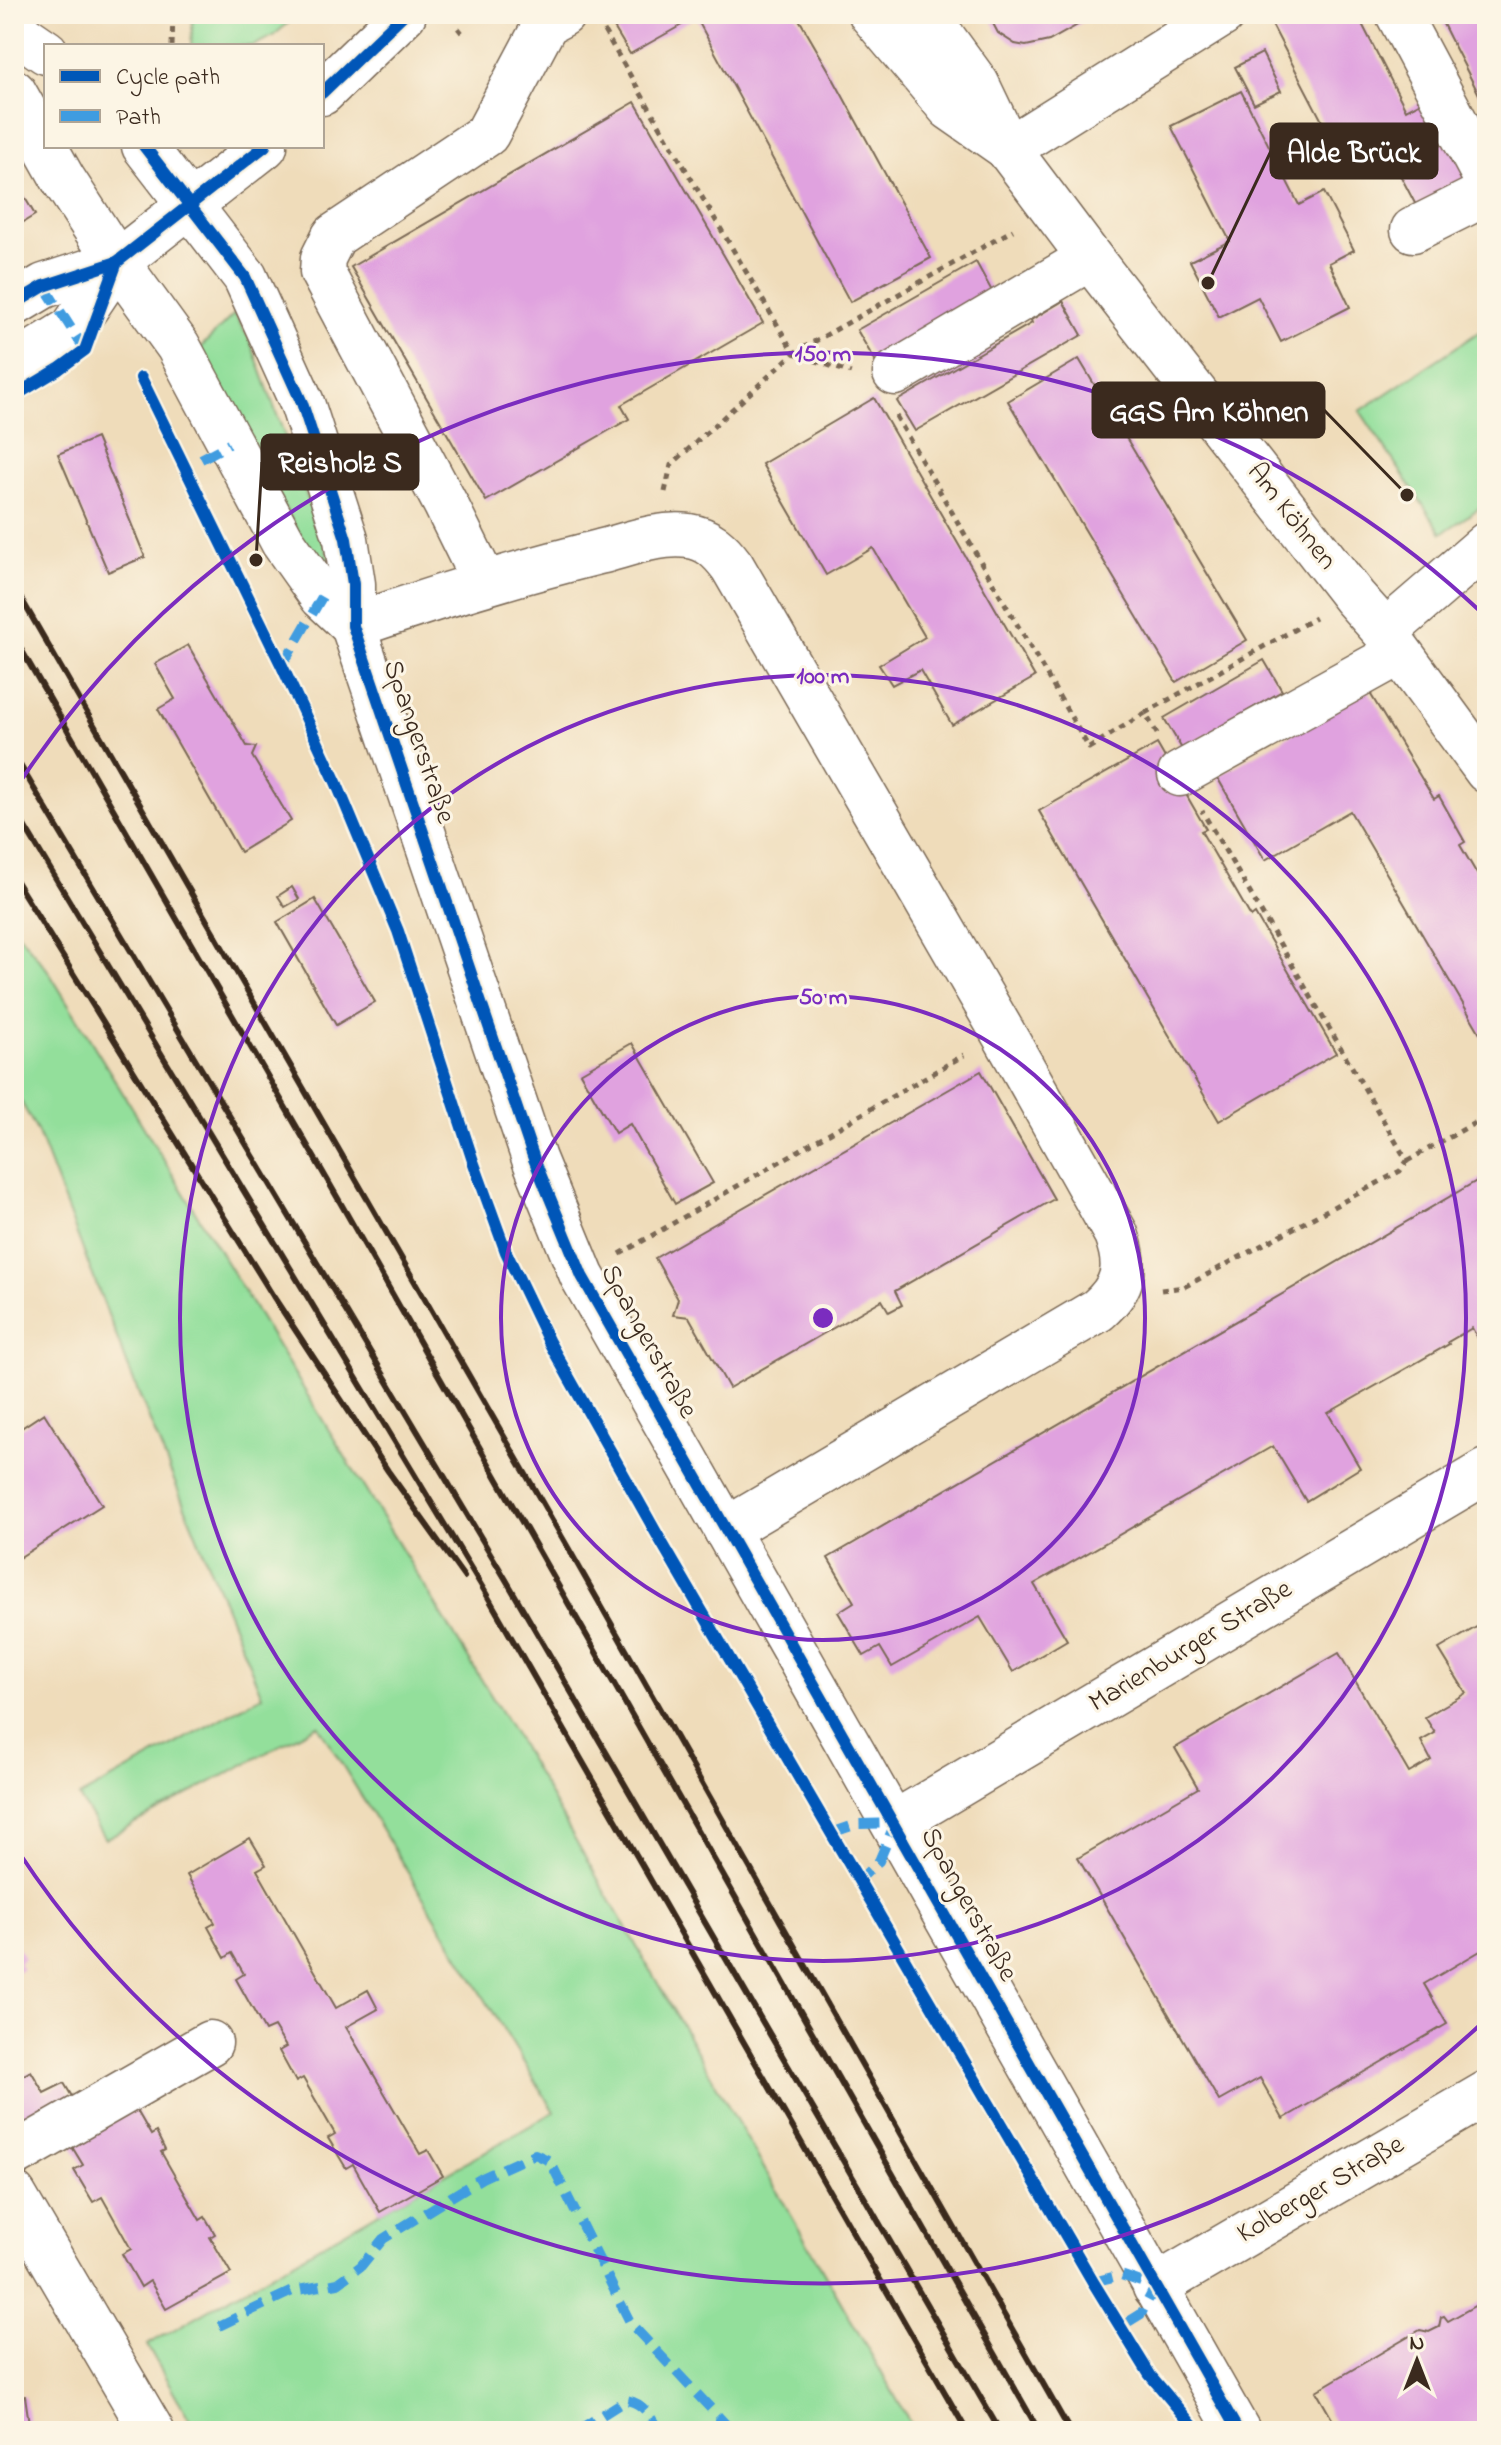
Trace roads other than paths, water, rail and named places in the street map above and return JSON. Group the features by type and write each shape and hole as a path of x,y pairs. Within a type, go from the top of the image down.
{"street":[{"path":"324,91 404,14"},
{"name":"Am Köhnen","path":"871,14 950,108 1008,149"},
{"name":"Am Köhnen","path":"926,14 977,84 1008,149 1392,642 1487,771"},
{"path":"1008,149 1223,14"},
{"path":"1398,14 1487,181"},
{"path":"484,582 322,272 323,258 334,236 487,134 546,23 583,21"},
{"path":"14,30 44,51"},
{"name":"Spangerstraße","path":"14,92 44,145"},
{"name":"Spangerstraße","path":"46,148 117,262 178,346 283,542 322,597 353,626"},
{"name":"Spangerstraße","path":"146,148 245,277 302,403 346,539 353,584 353,626 534,1159 582,1276 1238,2431"},
{"path":"14,365 72,329 117,262 262,148"},
{"path":"1413,230 1487,193"},
{"path":"883,387 1090,258"},
{"path":"14,304 44,286 117,262"},
{"path":"353,626 484,582 656,538 688,536 706,540 719,549 732,566 1003,1033 1116,1234 1123,1252 1122,1272 1116,1294 1098,1310 726,1530"},
{"path":"1180,774 1392,642 1487,544"},
{"name":"Marienburger Straße","path":"895,1823 1487,1471"},
{"path":"14,2155 210,2043"},
{"name":"Kolberger Straße","path":"1155,2287 1487,2093"},
{"path":"17,2207 152,2431"}],"railway":[{"path":"14,586 566,1544 1070,2431"},
{"path":"14,637 336,1195 1039,2431"},
{"path":"14,755 505,1578 1000,2431"},
{"path":"14,809 484,1590 967,2431"},
{"path":"14,878 273,1296 388,1471 464,1577"}],"place":[{"name":"Alde Brück","path":"1208,283"},
{"name":"GGS Am Köhnen","path":"1407,495"},
{"name":"Reisholz S","path":"256,560"}]}
